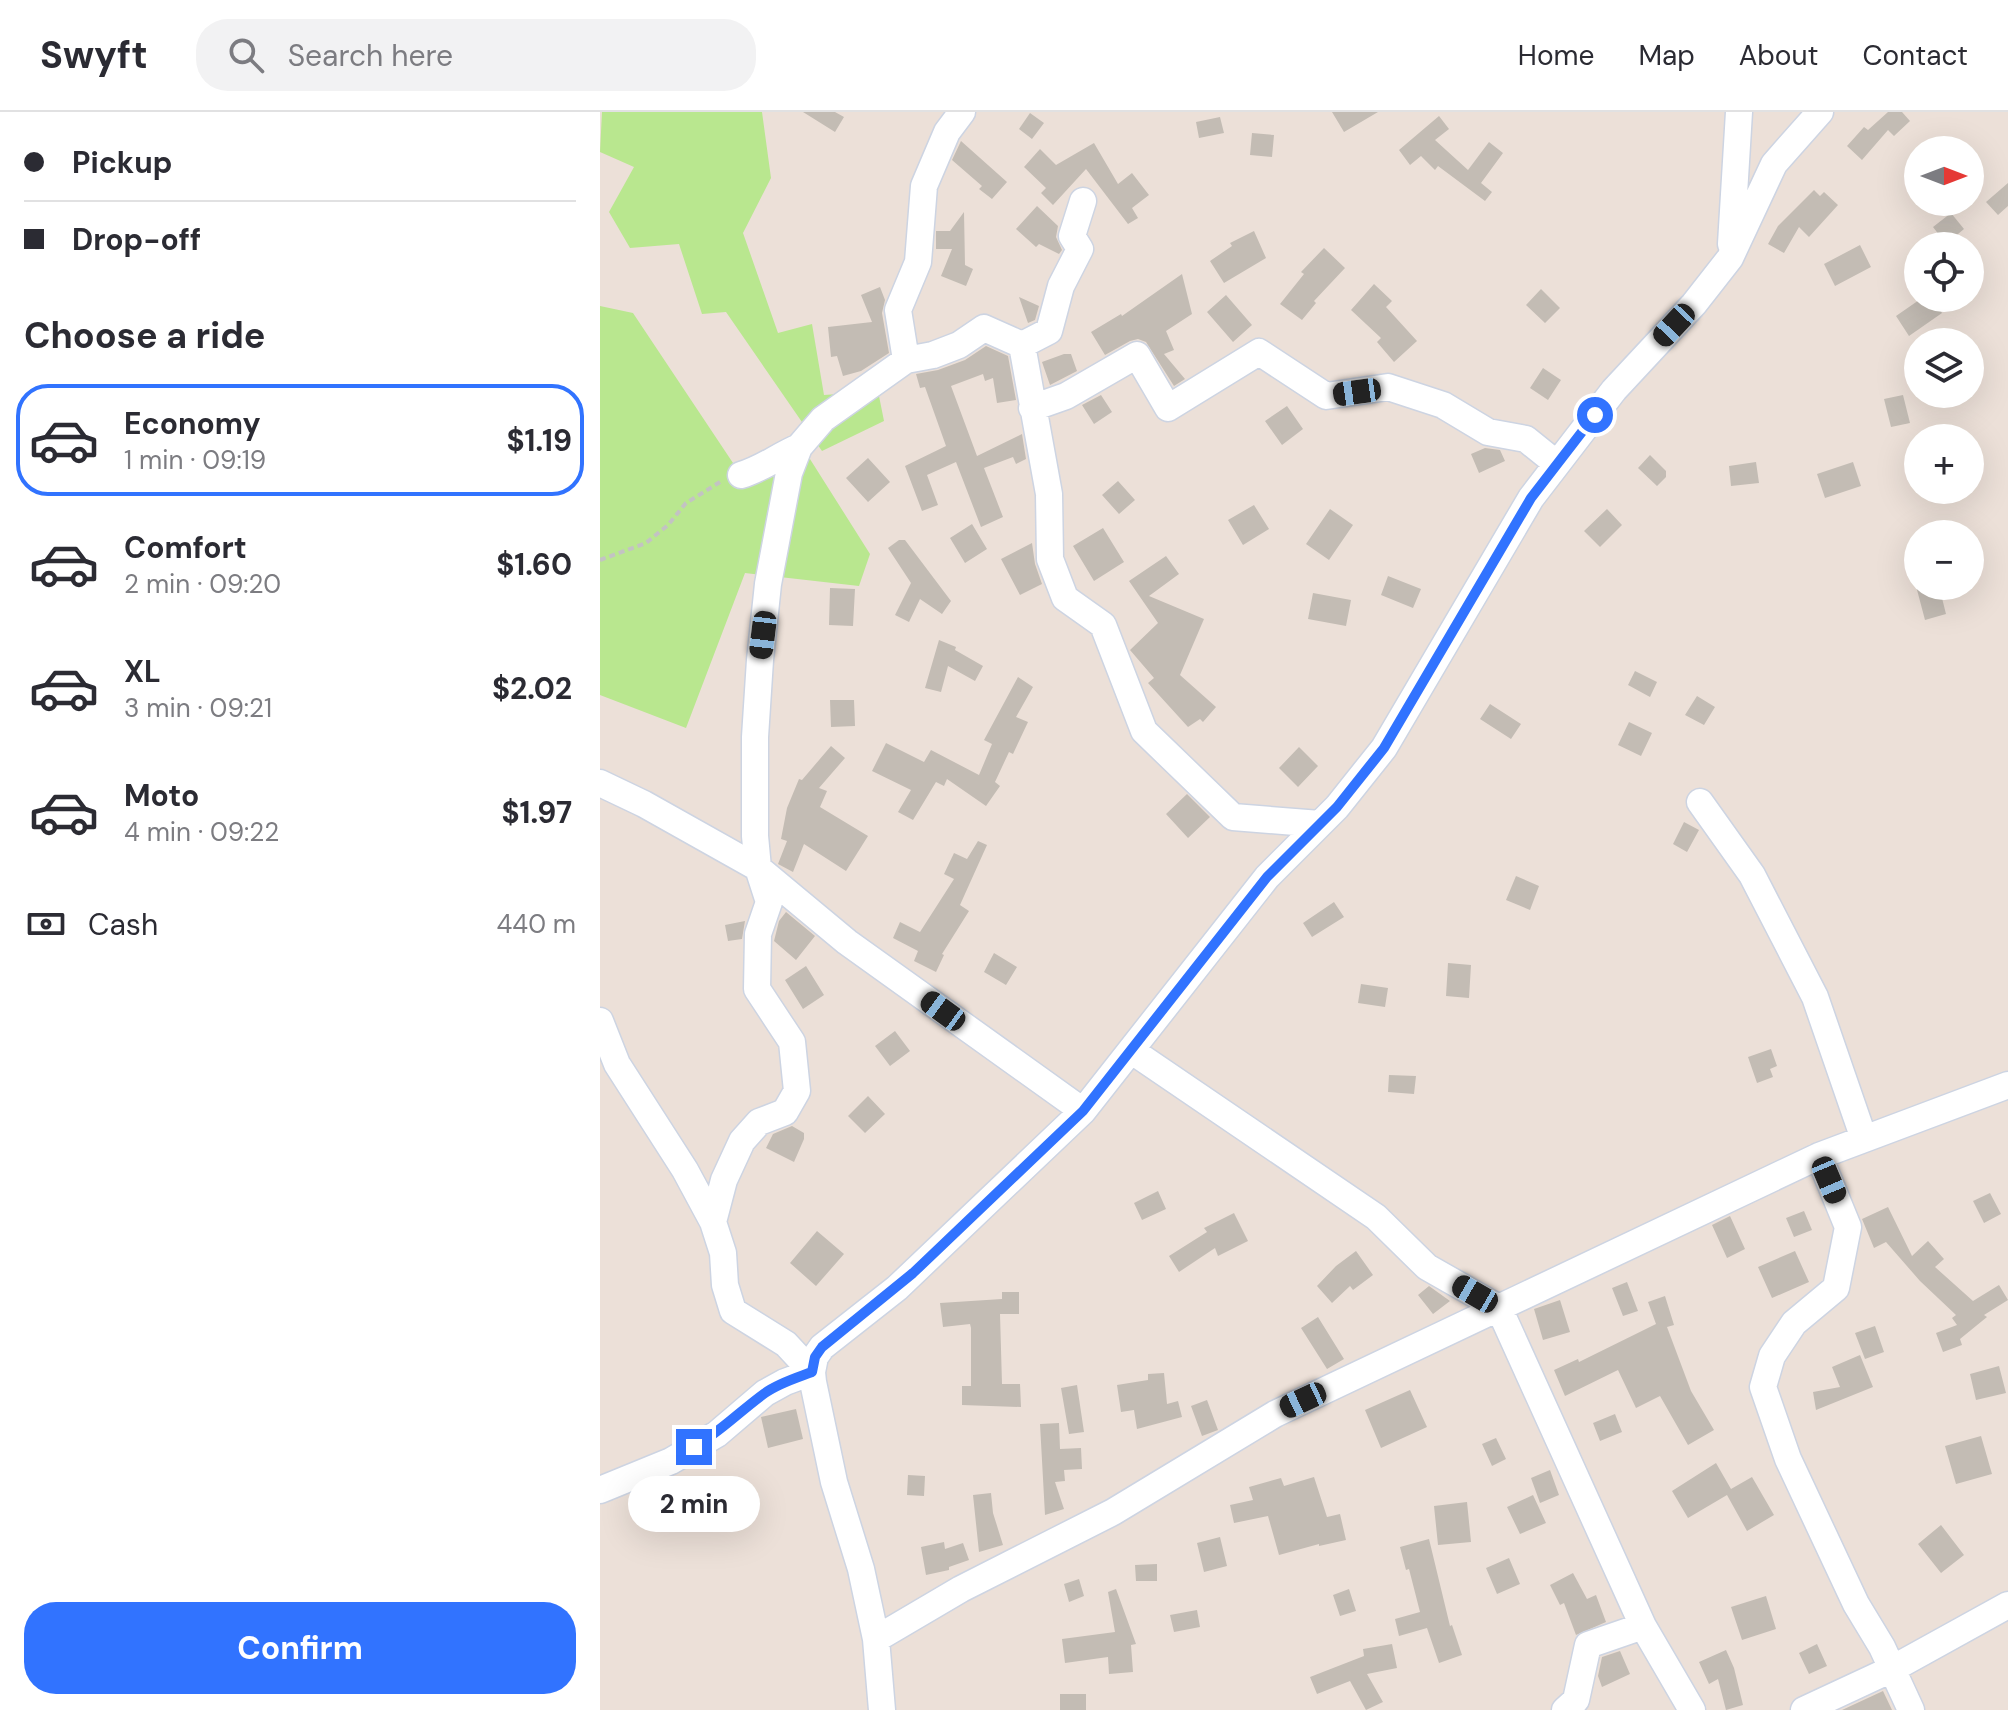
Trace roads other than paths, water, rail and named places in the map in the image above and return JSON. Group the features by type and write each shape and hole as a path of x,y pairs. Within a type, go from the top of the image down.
{"street":[{"path":"906,360 898,310 918,262 924,186 947,132 962,112"},
{"path":"1730,258 1739,112"},
{"path":"882,1710 876,1639 861,1569 834,1482 812,1372 815,1357 822,1347 907,1279 1083,1111 1267,877 1320,824 1384,748 1531,498 1614,390 1694,304 1730,258 1774,164 1820,112"},
{"path":"1022,345 1049,331 1061,286 1080,249 1072,236 1083,201"},
{"path":"713,1222 724,1180 742,1141 759,1122 785,1112 797,1091 792,1042 757,989 758,934 769,902 758,868 755,737 768,584 789,473 799,447 823,419 906,360 933,355 959,345 984,328 1022,345"},
{"path":"1022,345 1049,494 1050,559 1065,598 1103,625 1144,731 1233,817 1320,824"},
{"path":"1032,408 1066,396 1137,355 1168,408 1259,352 1326,396 1388,387 1443,405 1488,432 1526,439 1557,464"},
{"path":"741,475 759,470 799,447"},
{"path":"600,783 758,868 847,942 1083,1111"},
{"path":"1700,802 1752,875 1815,997 1864,1139"},
{"path":"600,1021 617,1064 685,1170 713,1222 723,1253 725,1285 733,1311 786,1344 812,1372"},
{"path":"1132,1051 1376,1217 1427,1267 1499,1308 1643,1626 1692,1710"},
{"path":"876,1639 961,1589 1113,1512 1275,1414 1819,1156 2008,1085"},
{"path":"1819,1156 1848,1227 1836,1288 1794,1323 1772,1356 1763,1387 1794,1472 1856,1604 1911,1710"},
{"path":"600,1490 671,1461 717,1434 765,1393 812,1372"},
{"path":"1804,1710 1892,1669 2008,1605"},
{"path":"1565,1710 1576,1700 1588,1645 1643,1626"}]}
